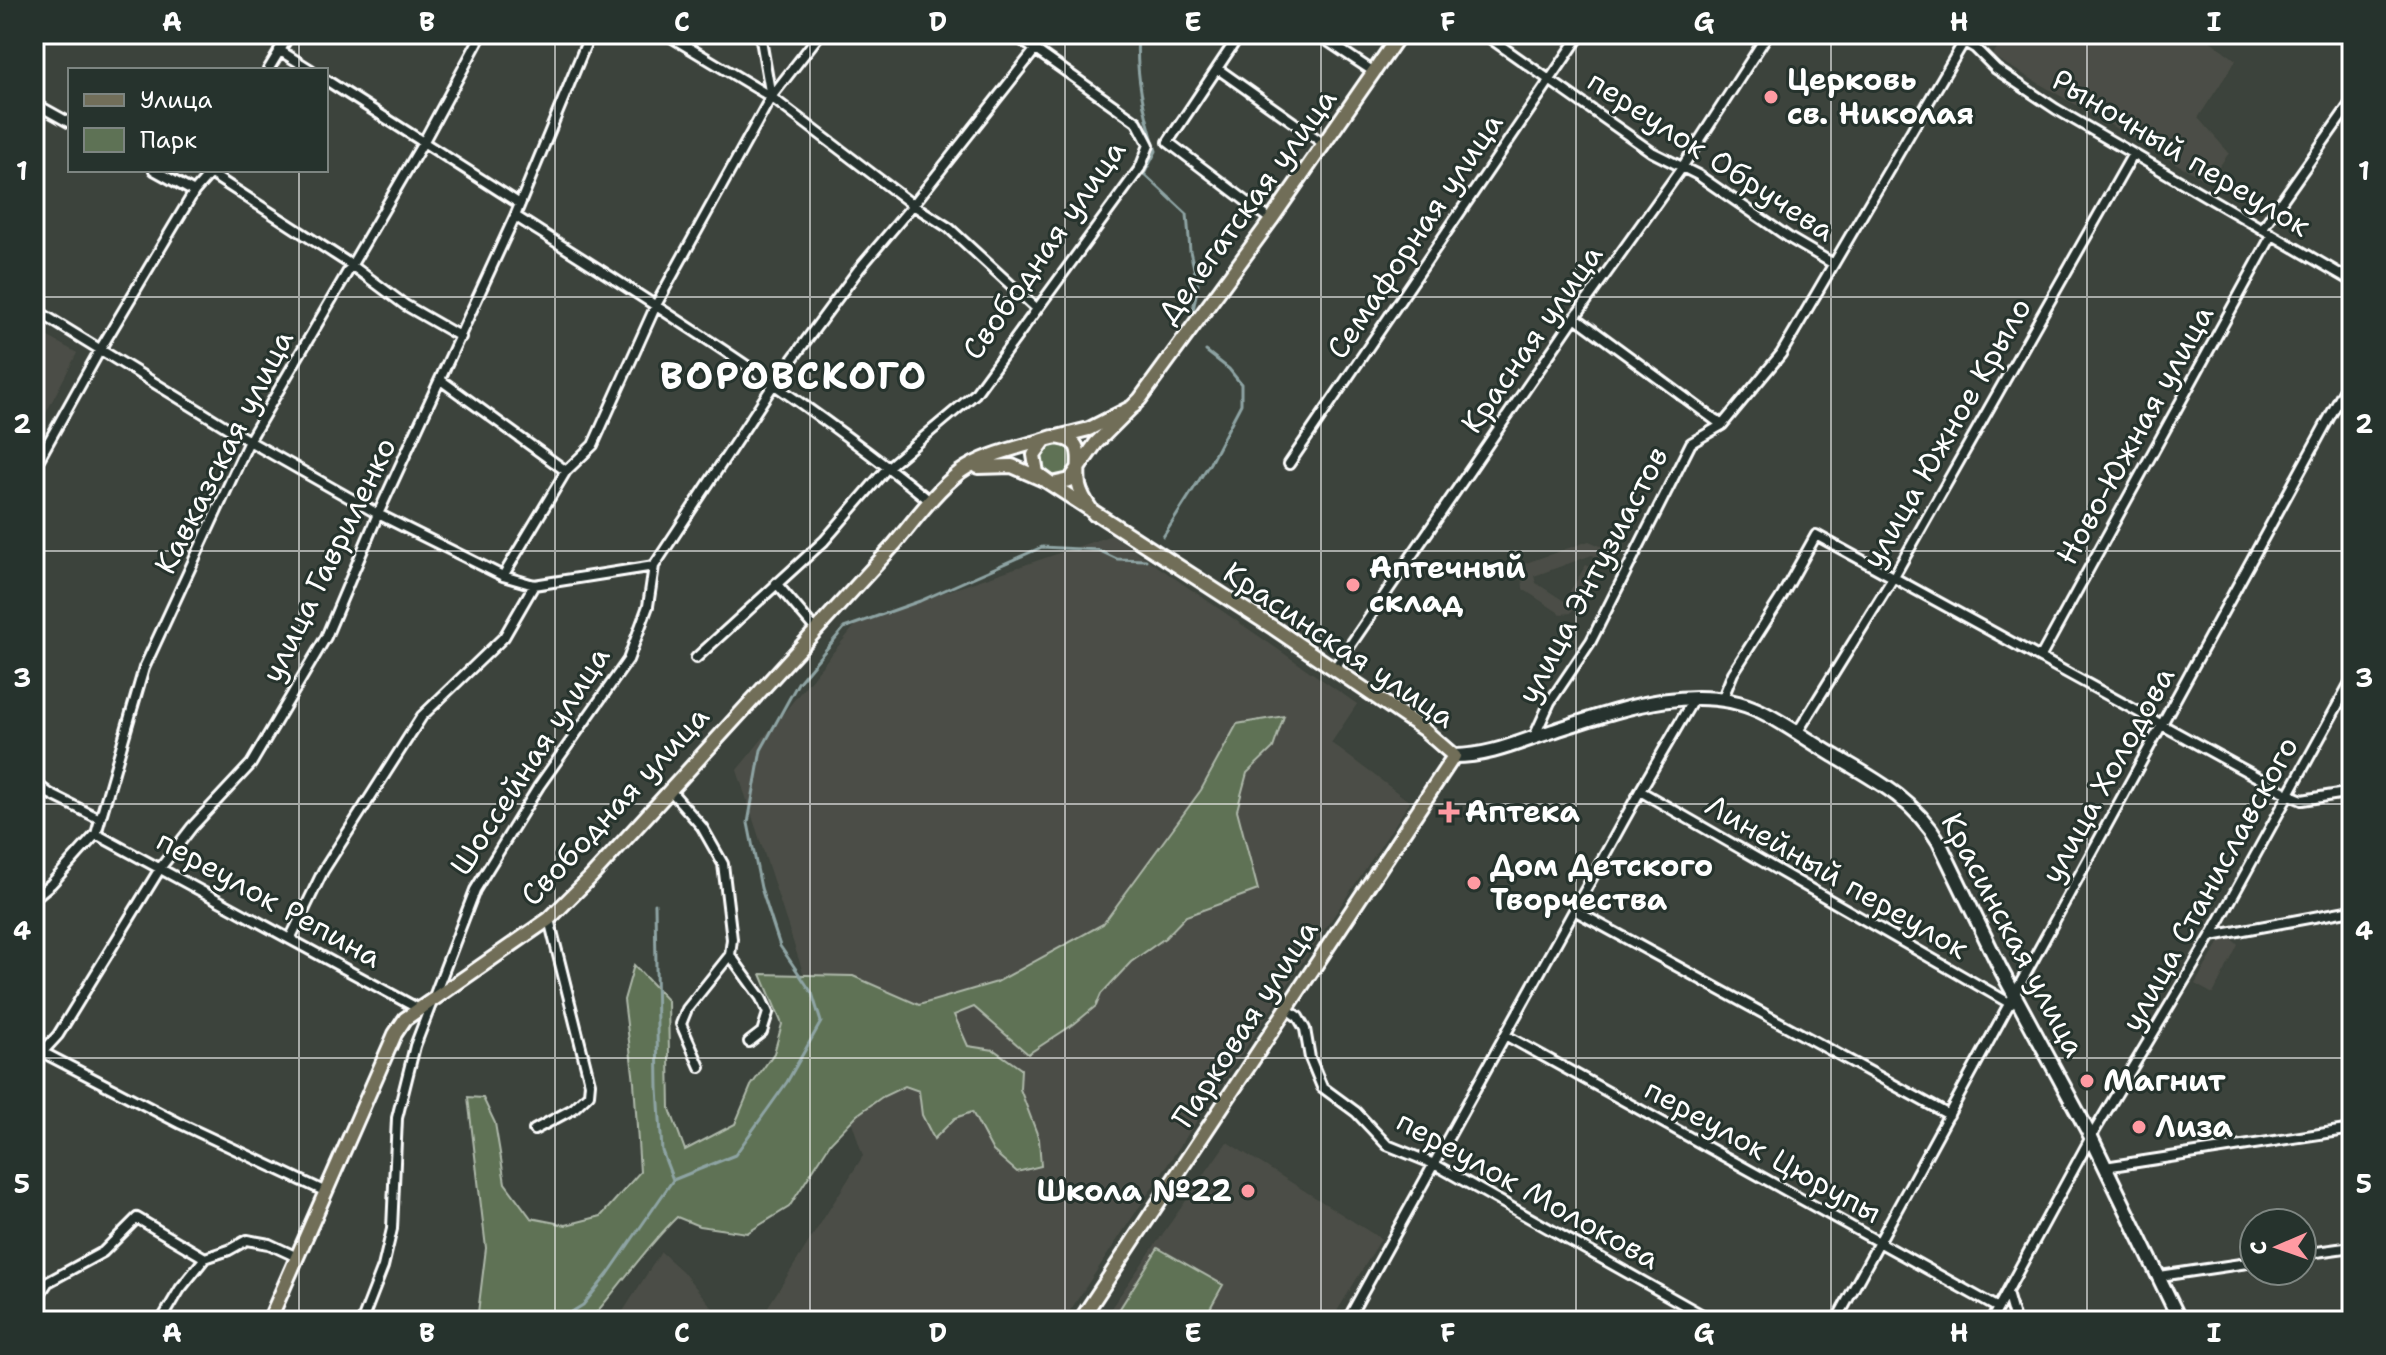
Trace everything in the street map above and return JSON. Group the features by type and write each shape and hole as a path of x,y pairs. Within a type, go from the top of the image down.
{"main road":[{"name":"Делегатская улица","path":"1080,466 1096,443 1134,406 1271,220 1400,34"},
{"name":"Делегатская улица","path":"960,472 988,458 1089,429 1134,406"},
{"path":"1080,466 1075,476 1064,483 1046,481 1035,467 1034,455 1040,445 1053,437 1073,443 1080,453 1082,493 1094,514"},
{"name":"Красинская улица","path":"960,472 975,467 1002,465 1046,481 1334,669 1423,729 1454,756 1501,751 1533,738 1652,703 1694,698 1722,700 1758,710 1904,798 1928,823 2013,1000 2091,1137 2180,1321"},
{"name":"Свободная улица","path":"432,998 549,919 591,877 930,501 960,472"},
{"name":"Парковая улица","path":"1080,1321 1454,756"},
{"path":"269,1321 395,1034 405,1019 432,998"}],"street":[{"path":"269,68 290,34"},
{"name":"Кавказская улица","path":"34,898 51,884 96,834 144,668 249,441 424,141 482,34"},
{"name":"улица Гавриленко","path":"34,1061 58,1035 161,867 192,827 251,764 326,637 378,514 442,381 515,216 590,34"},
{"path":"666,34 771,97 913,205 949,228 1036,308"},
{"path":"760,34 771,97"},
{"path":"503,576 566,471 593,445 656,305 771,97 820,34"},
{"path":"1013,34 1035,50"},
{"path":"34,309 249,441 378,514 503,576 534,585 654,566 774,384 859,269 913,205 1045,34"},
{"name":"Свободная улица","path":"1240,34 1168,142 1271,220"},
{"path":"1317,34 1374,72"},
{"name":"переулок Обручева","path":"1484,34 1652,152 1698,175 1791,239 1832,263"},
{"name":"Семафорная улица","path":"1289,464 1581,34"},
{"name":"Красная улица","path":"1334,669 1575,317 1681,169 1768,34"},
{"name":"Рыночный переулок","path":"1950,34 1975,48 1996,69 2056,109 2352,281"},
{"name":"улица Энтузиастов","path":"1533,738 1550,702 1591,641 1691,443 1722,425 1781,354 1963,43"},
{"path":"279,50 308,68"},
{"name":"Свободная улица","path":"696,658 824,541 888,467 975,394 1140,168 1149,145 1137,122 1035,50"},
{"path":"1218,69 1324,144"},
{"path":"328,81 520,204"},
{"path":"2262,229 2352,101"},
{"path":"34,103 68,122"},
{"name":"улица Южное Крыло","path":"1797,733 1893,578 2133,154"},
{"path":"158,172 194,192"},
{"path":"34,468 194,192 212,172 350,264 405,305 461,337"},
{"path":"515,216 774,384 930,501"},
{"name":"Ново-Южная улица","path":"2040,658 2272,235"},
{"path":"1575,317 1722,425"},
{"name":"улица Холодова","path":"1836,1321 2352,376"},
{"path":"442,381 566,471"},
{"name":"улица Южное Крыло","path":"1722,700 1733,673 1816,535 1893,578"},
{"name":"Шоссейная улица","path":"432,998 475,890 539,786 628,660 648,606 654,566"},
{"path":"1893,578 2288,794 2302,800 2352,792"},
{"path":"776,583 816,630"},
{"path":"291,937 331,857 422,716 504,637 534,585"},
{"name":"улица Станиславского","path":"1991,1321 2091,1137 2211,936 2352,679"},
{"path":"1347,1321 1694,698"},
{"path":"34,782 50,794 100,819"},
{"path":"669,789 702,827 723,864 732,939 730,955 687,1009 681,1024 700,1067"},
{"name":"Линейный переулок","path":"1640,791 2013,1000"},
{"name":"переулок Репина","path":"96,834 417,1008"},
{"path":"1574,910 1949,1115"},
{"path":"2211,936 2352,910"},
{"path":"534,1130 573,1109 589,1094 590,1083 549,919"},
{"path":"730,955 768,1013 762,1032 749,1042"},
{"path":"362,1321 383,1267 392,1229 397,1118 415,1046 432,998"},
{"name":"переулок Молокова","path":"1287,1009 1298,1017 1305,1029 1310,1058 1322,1087 1356,1112 1387,1145 1434,1164 1713,1321"},
{"name":"переулок Цюрупы","path":"1505,1035 1998,1308"},
{"path":"42,1052 181,1124 324,1191"},
{"path":"2105,1167 2352,1129"},
{"path":"34,1302 48,1282 103,1252 137,1218 205,1258"},
{"path":"161,1321 180,1289 205,1258 247,1240 269,1244 297,1257"},
{"path":"2318,1252 2352,1247"},
{"path":"2160,1276 2238,1264"},
{"path":"2007,1293 2015,1321"}],"shaded area":[{"path":"2006,34 2201,34 2236,60 2198,118 2229,153 2208,182 1992,56"},
{"path":"34,329 77,353 34,436"},
{"path":"1112,535 1357,704 1331,743 1410,802 1063,1321 759,1321 863,1156 737,770 858,622"},
{"path":"1589,541 1607,549 1604,560 1592,555 1534,576 1536,583 1564,601 1586,565 1594,569 1571,613 1561,614 1523,589 1522,571 1526,563"},
{"path":"2221,940 2233,940 2238,945 2213,994 2195,984"},
{"name":"Школа №22","path":"1227,1142 1381,1239 1331,1321 1102,1321"},
{"path":"661,1252 682,1271 720,1317 718,1321 617,1321"}],"green space":[{"path":"1057,444 1069,448 1073,460 1069,472 1057,476 1045,472 1041,460 1045,448"},
{"path":"1284,716 1273,748 1247,773 1237,810 1258,890 1186,916 1165,938 1131,962 1101,994 1096,1006 1028,1054 974,1007 954,1015 968,1046 994,1050 1021,1069 1020,1089 1039,1139 1041,1166 1017,1172 993,1151 972,1112 955,1118 934,1139 922,1115 919,1091 905,1086 882,1097 857,1115 831,1142 789,1207 747,1233 699,1226 677,1217 589,1321 477,1321 486,1248 468,1097 483,1098 495,1123 505,1183 531,1218 566,1225 601,1216 640,1172 624,1000 634,965 668,1001 670,1109 685,1150 735,1124 751,1086 774,1053 782,1024 761,974 853,976 919,1005 997,982 1103,924 1201,790 1237,724"},
{"path":"1158,1248 1223,1285 1203,1321 1112,1321"}],"waterway":[{"path":"1138,34 1141,93 1156,151 1144,174 1187,214 1190,251 1198,285 1191,320"},
{"path":"1163,537 1210,463 1241,404 1241,384 1229,369 1206,351"},
{"path":"673,1180 735,1155 787,1082 821,1022 812,993 780,946 761,888 748,823 761,750 798,683 844,628 920,601 1042,547 1098,550 1117,559 1146,560"},
{"path":"557,1321 583,1305 673,1180 662,1151 655,904"}],"place":[{"name":"Церковь св. Николая","path":"1771,97"},
{"name":"Аптечный склад","path":"1353,585"},
{"name":"Аптека","path":"1449,812"},
{"name":"Дом Детского Творчества","path":"1474,883"},
{"name":"Магнит","path":"2087,1081"},
{"name":"Лиза","path":"2139,1127"},
{"name":"Школа №22","path":"1248,1191"}],"district":[{"name":"ВОРОВСКОГО","path":"794,376"}]}
